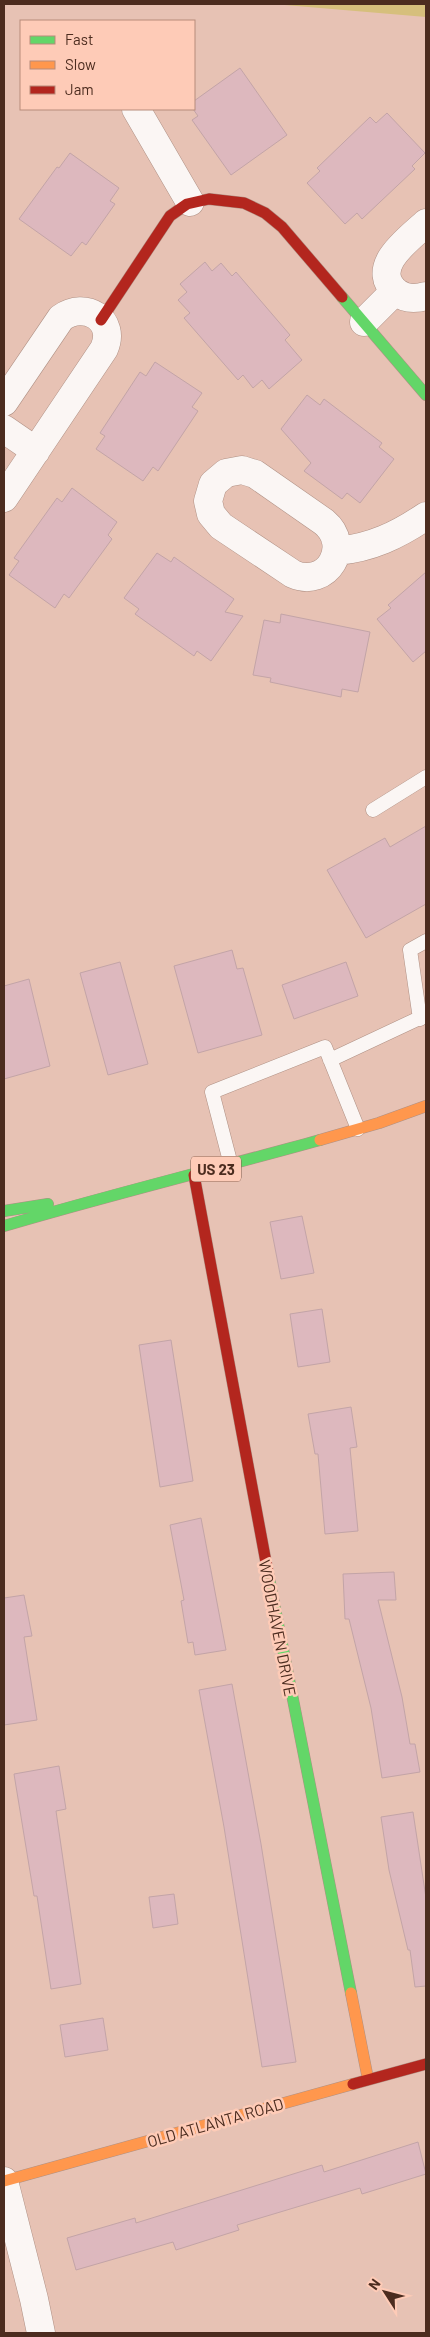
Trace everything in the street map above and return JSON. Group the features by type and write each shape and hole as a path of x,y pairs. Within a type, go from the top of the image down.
{"main road":[{"path":"101,320 170,216 180,207 203,199 228,200 242,203 263,212 282,227 426,395"},
{"name":"US 23","path":"4,1226 107,1196 194,1175 358,1129 426,1106"},
{"name":"WOODHAVEN DRIVE","path":"194,1175 256,1514 368,2079"},
{"path":"4,1211 107,1196"},
{"name":"OLD ATLANTA ROAD","path":"4,2181 426,2064"}],"street":[{"path":"137,110 190,202"},
{"path":"426,223 390,258 387,268 388,278 395,291 403,296 412,298 426,296"},
{"path":"364,322 395,291"},
{"path":"4,402 61,318 73,311 82,310 93,314 101,320 107,332 104,349 4,498"},
{"path":"4,429 36,451"},
{"path":"242,470 252,473 326,524 336,538 337,551 332,564 321,574 304,578 293,574 216,522 210,512 208,501 213,484 221,475 232,471 242,470"},
{"path":"337,551 376,543 398,534 426,516"},
{"path":"4,2181 41,2333"}],"lane":[{"path":"373,810 426,777"},
{"path":"330,1060 423,1017 410,950 426,941"},
{"path":"231,1165 212,1092 325,1048 358,1129"}],"shaded area":[{"path":"273,4 426,4 426,17"}],"building":[{"path":"240,68 287,135 231,175 192,120 198,116 194,110 195,100"},
{"path":"387,113 425,153 412,166 415,169 362,219 357,213 345,224 307,183 320,171 317,168 370,117 376,123"},
{"path":"70,153 119,188 110,201 115,204 86,245 82,242 71,256 19,219 57,167 59,168"},
{"path":"205,262 212,271 221,263 232,276 236,272 290,335 285,340 302,360 269,389 262,380 253,388 243,375 238,380 184,318 190,313 178,300 187,292 180,284"},
{"path":"155,362 202,393 192,407 198,411 158,471 153,467 143,481 96,449 105,436 100,433 140,372 146,376"},
{"path":"307,395 320,405 324,399 382,443 379,447 394,459 360,503 347,493 342,499 304,471 311,463 281,429"},
{"path":"72,488 117,522 108,535 112,539 69,598 64,594 55,608 9,575 19,561 14,558 57,498 62,502"},
{"path":"157,553 171,562 174,557 234,599 225,612 243,616 211,661 197,651 194,656 135,614 139,609 124,598"},
{"path":"426,572 426,651 413,662 377,619 391,608 388,605"},
{"path":"281,614 370,632 358,692 342,689 341,697 270,682 271,678 253,675 264,620 280,623"},
{"path":"426,826 426,904 366,938 327,870 385,838 390,847"},
{"path":"232,950 237,969 243,968 262,1035 198,1053 174,966"},
{"path":"120,962 148,1064 108,1075 80,973"},
{"path":"346,962 358,996 294,1019 282,985"},
{"path":"29,979 50,1066 4,1079 4,986"},
{"path":"302,1216 314,1273 281,1279 270,1222"},
{"path":"322,1309 330,1362 298,1367 290,1314"},
{"path":"171,1340 193,1481 160,1487 139,1345"},
{"path":"351,1407 357,1447 350,1448 358,1531 325,1534 318,1454 315,1454 308,1414"},
{"path":"201,1518 226,1650 195,1655 193,1642 188,1643 181,1601 184,1600 170,1525"},
{"path":"394,1572 396,1600 378,1600 402,1697 410,1744 415,1744 420,1772 382,1778 371,1708 349,1619 345,1619 343,1574"},
{"path":"24,1595 32,1636 24,1637 37,1720 4,1725 4,1598"},
{"path":"232,1684 261,1844 296,2062 262,2067 224,1827 199,1690"},
{"path":"59,1766 66,1809 56,1811 81,1984 51,1989 37,1896 34,1896 14,1774"},
{"path":"413,1812 426,1898 426,1986 415,1987 410,1950 408,1950 389,1870 381,1817"},
{"path":"174,1894 178,1924 153,1928 149,1897"},
{"path":"103,2018 108,2050 65,2057 60,2025"},
{"path":"418,2142 426,2174 362,2194 360,2188 237,2225 239,2230 176,2250 173,2242 76,2270 67,2238 135,2218 136,2223 322,2165 324,2172"}],"traffic: fast":[{"path":"342,297 426,395"},
{"path":"4,1226 320,1140"},
{"path":"4,1211 48,1204"},
{"path":"268,1573 351,1993"}],"traffic: slow":[{"path":"320,1140 379,1123 426,1106"},
{"path":"351,1993 368,2079"},
{"path":"4,2181 353,2084"}],"traffic: jam":[{"path":"101,320 170,216 187,204 209,199 244,203 265,213 282,227 342,297"},
{"path":"194,1175 268,1573"},
{"path":"353,2084 426,2064"}]}
